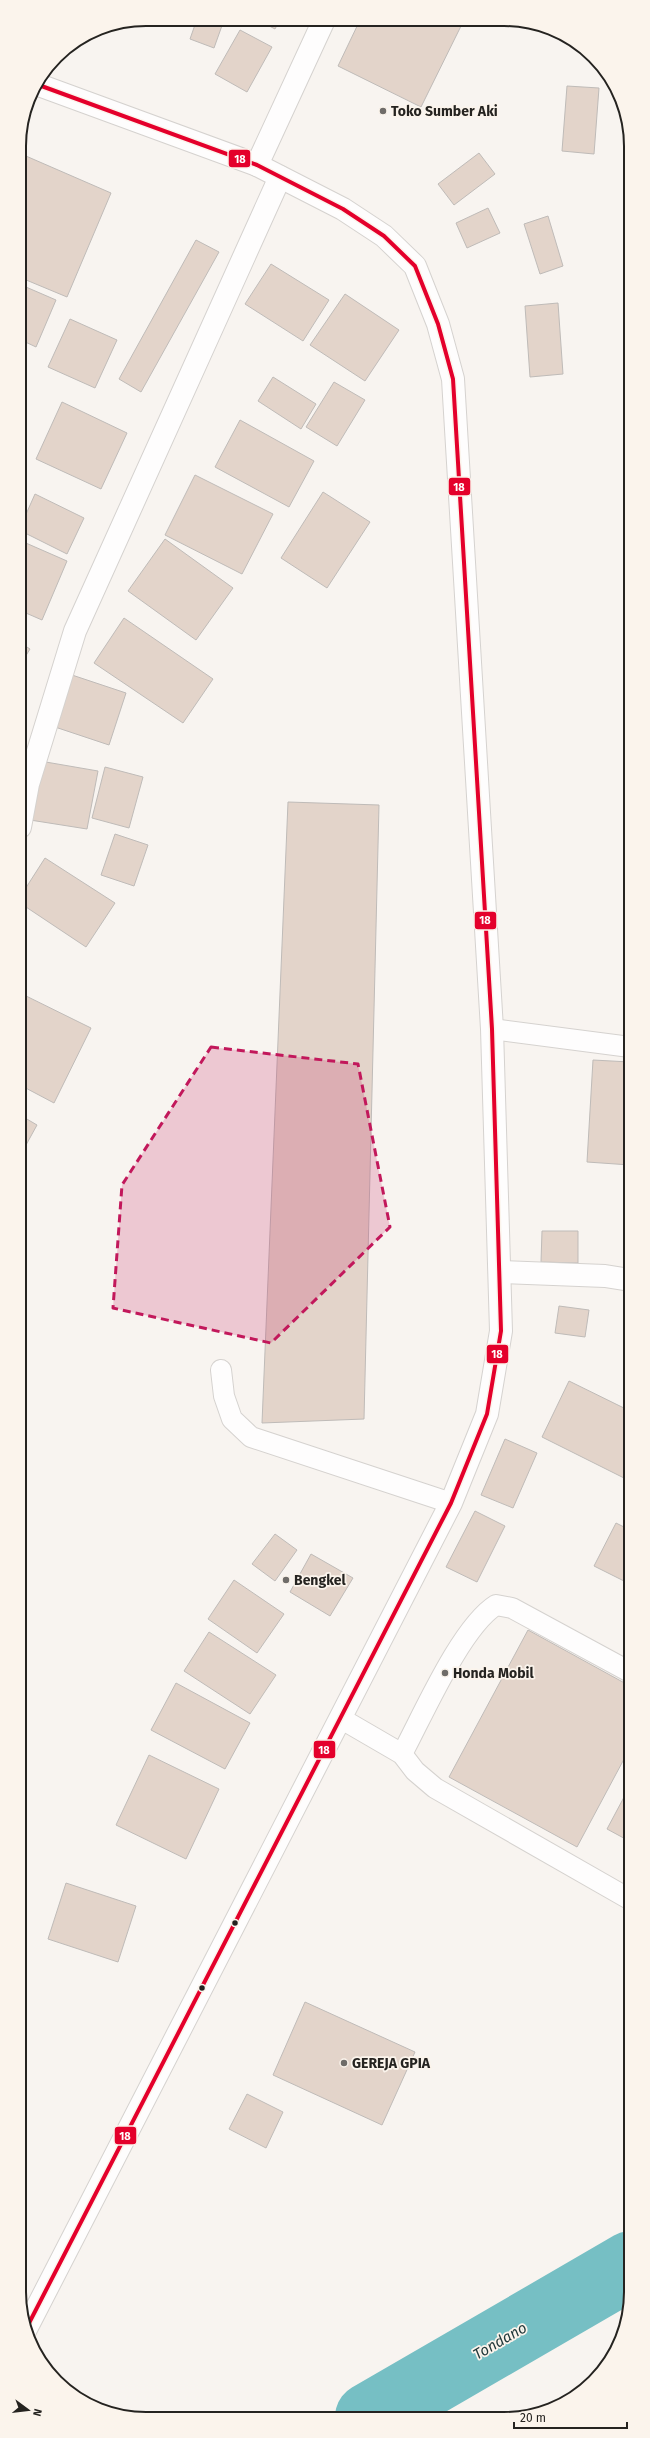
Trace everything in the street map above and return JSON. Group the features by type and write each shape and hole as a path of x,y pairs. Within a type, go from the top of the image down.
{"main road":[{"path":"257,165 321,26"},
{"path":"30,2321 451,1503 488,1414 501,1331 492,1029 453,379 438,324 415,266 384,236 343,209 257,165 42,86"},
{"path":"26,795 74,631 280,177"},
{"path":"500,1272 605,1276 624,1279"}],"lane":[{"path":"492,1029 624,1046"},
{"path":"221,1370 224,1396 232,1420 251,1438 451,1503"},
{"path":"402,1754 459,1647 484,1613 496,1605 512,1608 624,1669"},
{"path":"340,1718 402,1754 415,1771 434,1788 624,1896"}],"highlighted area":[{"path":"211,1047 358,1064 390,1227 271,1343 113,1308 122,1185"}],"building":[{"path":"195,26 222,26 214,48 190,39"},
{"path":"269,26 277,26 275,29"},
{"path":"357,26 461,26 421,107 338,66"},
{"path":"240,30 272,47 247,92 215,74"},
{"path":"567,86 599,88 594,154 562,151"},
{"path":"479,153 495,174 454,205 438,184"},
{"path":"26,156 111,193 67,297 26,280"},
{"path":"488,208 500,233 467,248 456,223"},
{"path":"548,216 563,266 540,274 524,224"},
{"path":"196,240 219,252 141,392 119,379"},
{"path":"271,264 329,300 303,341 245,304"},
{"path":"26,287 56,300 36,347 26,342"},
{"path":"345,294 399,330 365,381 310,345"},
{"path":"558,303 563,374 530,377 525,306"},
{"path":"70,319 117,340 95,388 48,367"},
{"path":"273,377 316,404 301,429 258,401"},
{"path":"334,382 365,400 337,446 306,427"},
{"path":"62,402 127,433 101,489 36,459"},
{"path":"240,420 314,461 289,507 215,467"},
{"path":"195,475 273,514 242,574 165,535"},
{"path":"323,492 370,522 327,588 281,558"},
{"path":"35,494 84,518 67,554 26,534 26,514"},
{"path":"165,539 233,588 196,640 128,591"},
{"path":"26,543 67,561 42,620 26,613"},
{"path":"124,618 213,679 183,723 94,663"},
{"path":"26,646 30,649 26,656"},
{"path":"66,673 126,693 109,745 49,725"},
{"path":"40,761 98,771 87,829 30,820"},
{"path":"105,767 143,777 129,828 92,818"},
{"path":"288,802 379,805 364,1419 262,1423"},
{"path":"115,834 148,845 134,886 101,875"},
{"path":"45,858 115,903 86,947 26,907 26,888"},
{"path":"26,996 91,1028 54,1103 26,1088"},
{"path":"593,1060 624,1062 624,1165 587,1162"},
{"path":"26,1119 37,1125 26,1145"},
{"path":"542,1231 578,1231 578,1263 541,1262"},
{"path":"559,1306 589,1310 585,1337 555,1333"},
{"path":"569,1381 624,1408 624,1478 542,1437"},
{"path":"505,1439 537,1453 513,1508 481,1495"},
{"path":"475,1511 505,1526 477,1582 446,1567"},
{"path":"616,1523 624,1527 624,1581 594,1566"},
{"path":"275,1534 297,1550 275,1581 252,1564"},
{"path":"311,1554 353,1578 330,1616 290,1592"},
{"path":"234,1580 284,1614 257,1653 208,1619"},
{"path":"528,1630 624,1683 624,1759 577,1847 449,1777"},
{"path":"209,1632 276,1675 250,1714 184,1671"},
{"path":"176,1683 250,1723 225,1769 151,1730"},
{"path":"149,1755 219,1789 186,1859 116,1825"},
{"path":"624,1797 624,1838 607,1829"},
{"path":"66,1883 136,1906 118,1962 48,1939"},
{"name":"GEREJA GPIA","path":"305,2002 415,2052 382,2125 273,2075"},
{"path":"247,2094 283,2112 266,2148 229,2129"}],"waterway":[{"name":"Tondano","path":"378,2412 624,2269"}],"transit line":[{"name":"18","path":"30,2322 451,1503 487,1414 501,1331 492,1029 453,379 438,324 415,266 384,236 343,209 257,165 42,86"}],"place":[{"name":"Toko Sumber Aki","path":"383,111"},
{"name":"Bengkel","path":"286,1580"},
{"name":"Honda Mobil","path":"445,1673"},
{"name":"GEREJA GPIA","path":"344,2063"}]}
